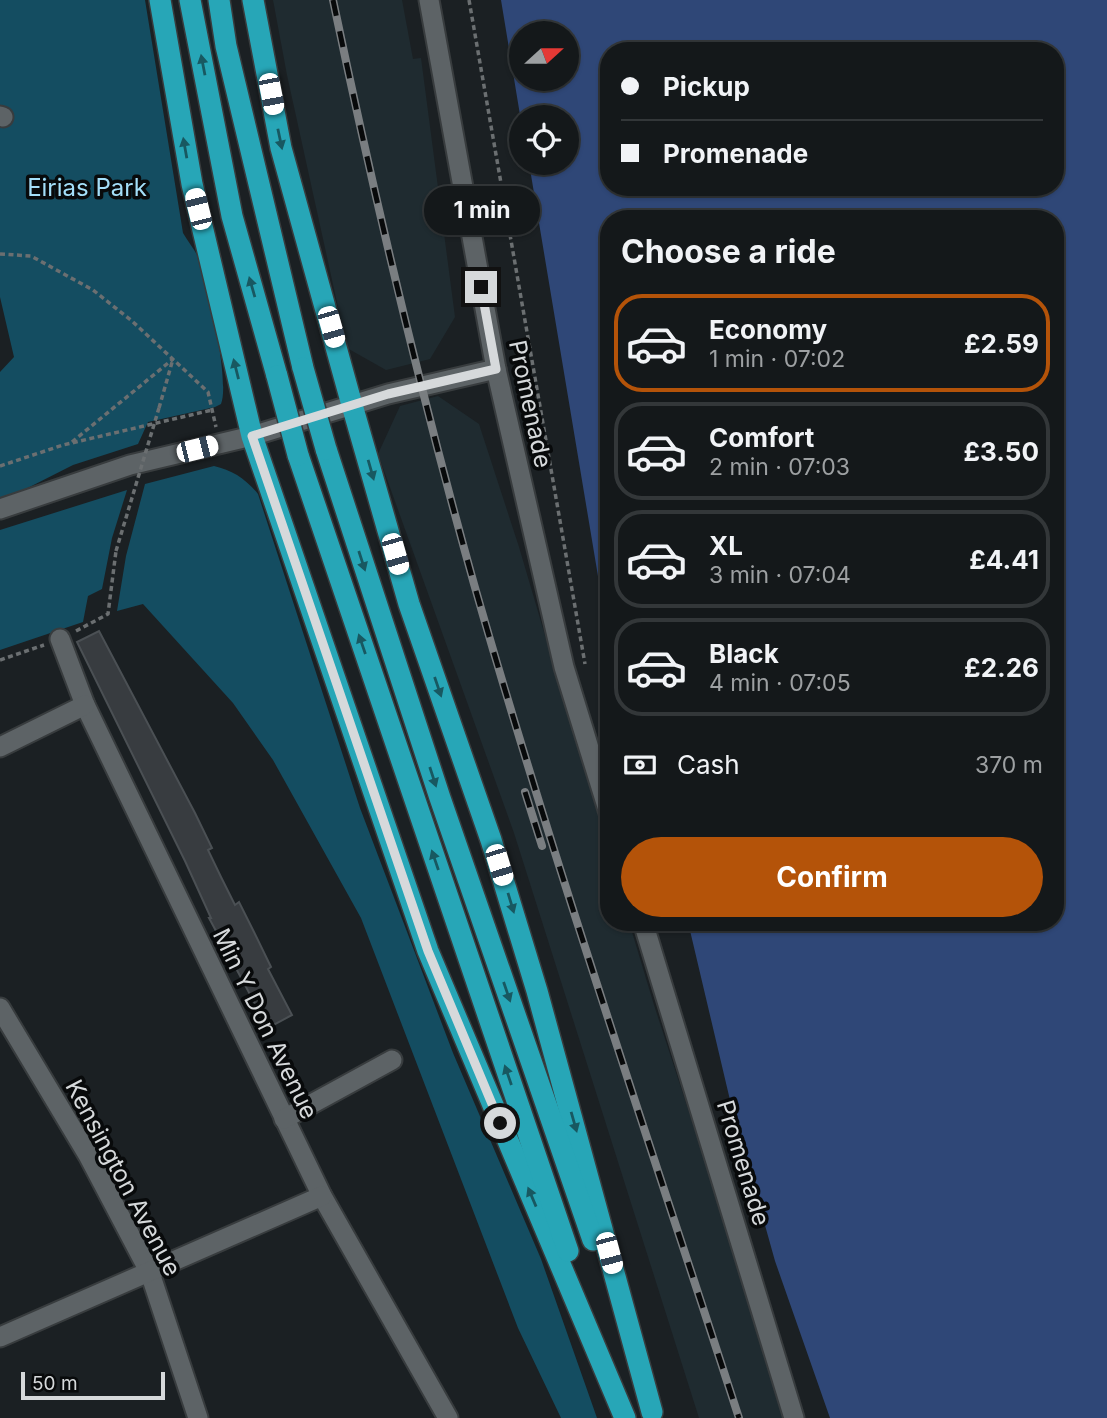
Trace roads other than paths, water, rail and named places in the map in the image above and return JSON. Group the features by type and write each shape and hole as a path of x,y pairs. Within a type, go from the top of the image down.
{"highway":[{"path":"160,0 192,184 252,436 428,951 625,1418"},
{"path":"190,0 232,216 298,455 625,1418"},
{"path":"219,0 226,46 303,368 326,449 440,798 653,1415"},
{"path":"253,0 281,148 352,405 409,604 491,839 537,991 653,1415"}],"street":[{"name":"Promenade","path":"429,0 496,369 564,667 600,784"},
{"path":"0,509 130,466 252,436 352,405 496,369"},
{"name":"Min Y Don Avenue","path":"60,639 85,705 322,1196 448,1418"},
{"path":"0,747 85,705"},
{"name":"Promenade","path":"646,931 794,1418"},
{"name":"Kensington Avenue","path":"0,1008 88,1155 150,1273 198,1418"},
{"path":"284,1119 392,1060"},
{"path":"0,1337 322,1196"}],"railway":[{"path":"333,0 399,293 474,584 569,898 739,1418"},
{"path":"525,792 542,846"}],"park label":[{"name":"Eirias Park","path":"87,188"}]}
